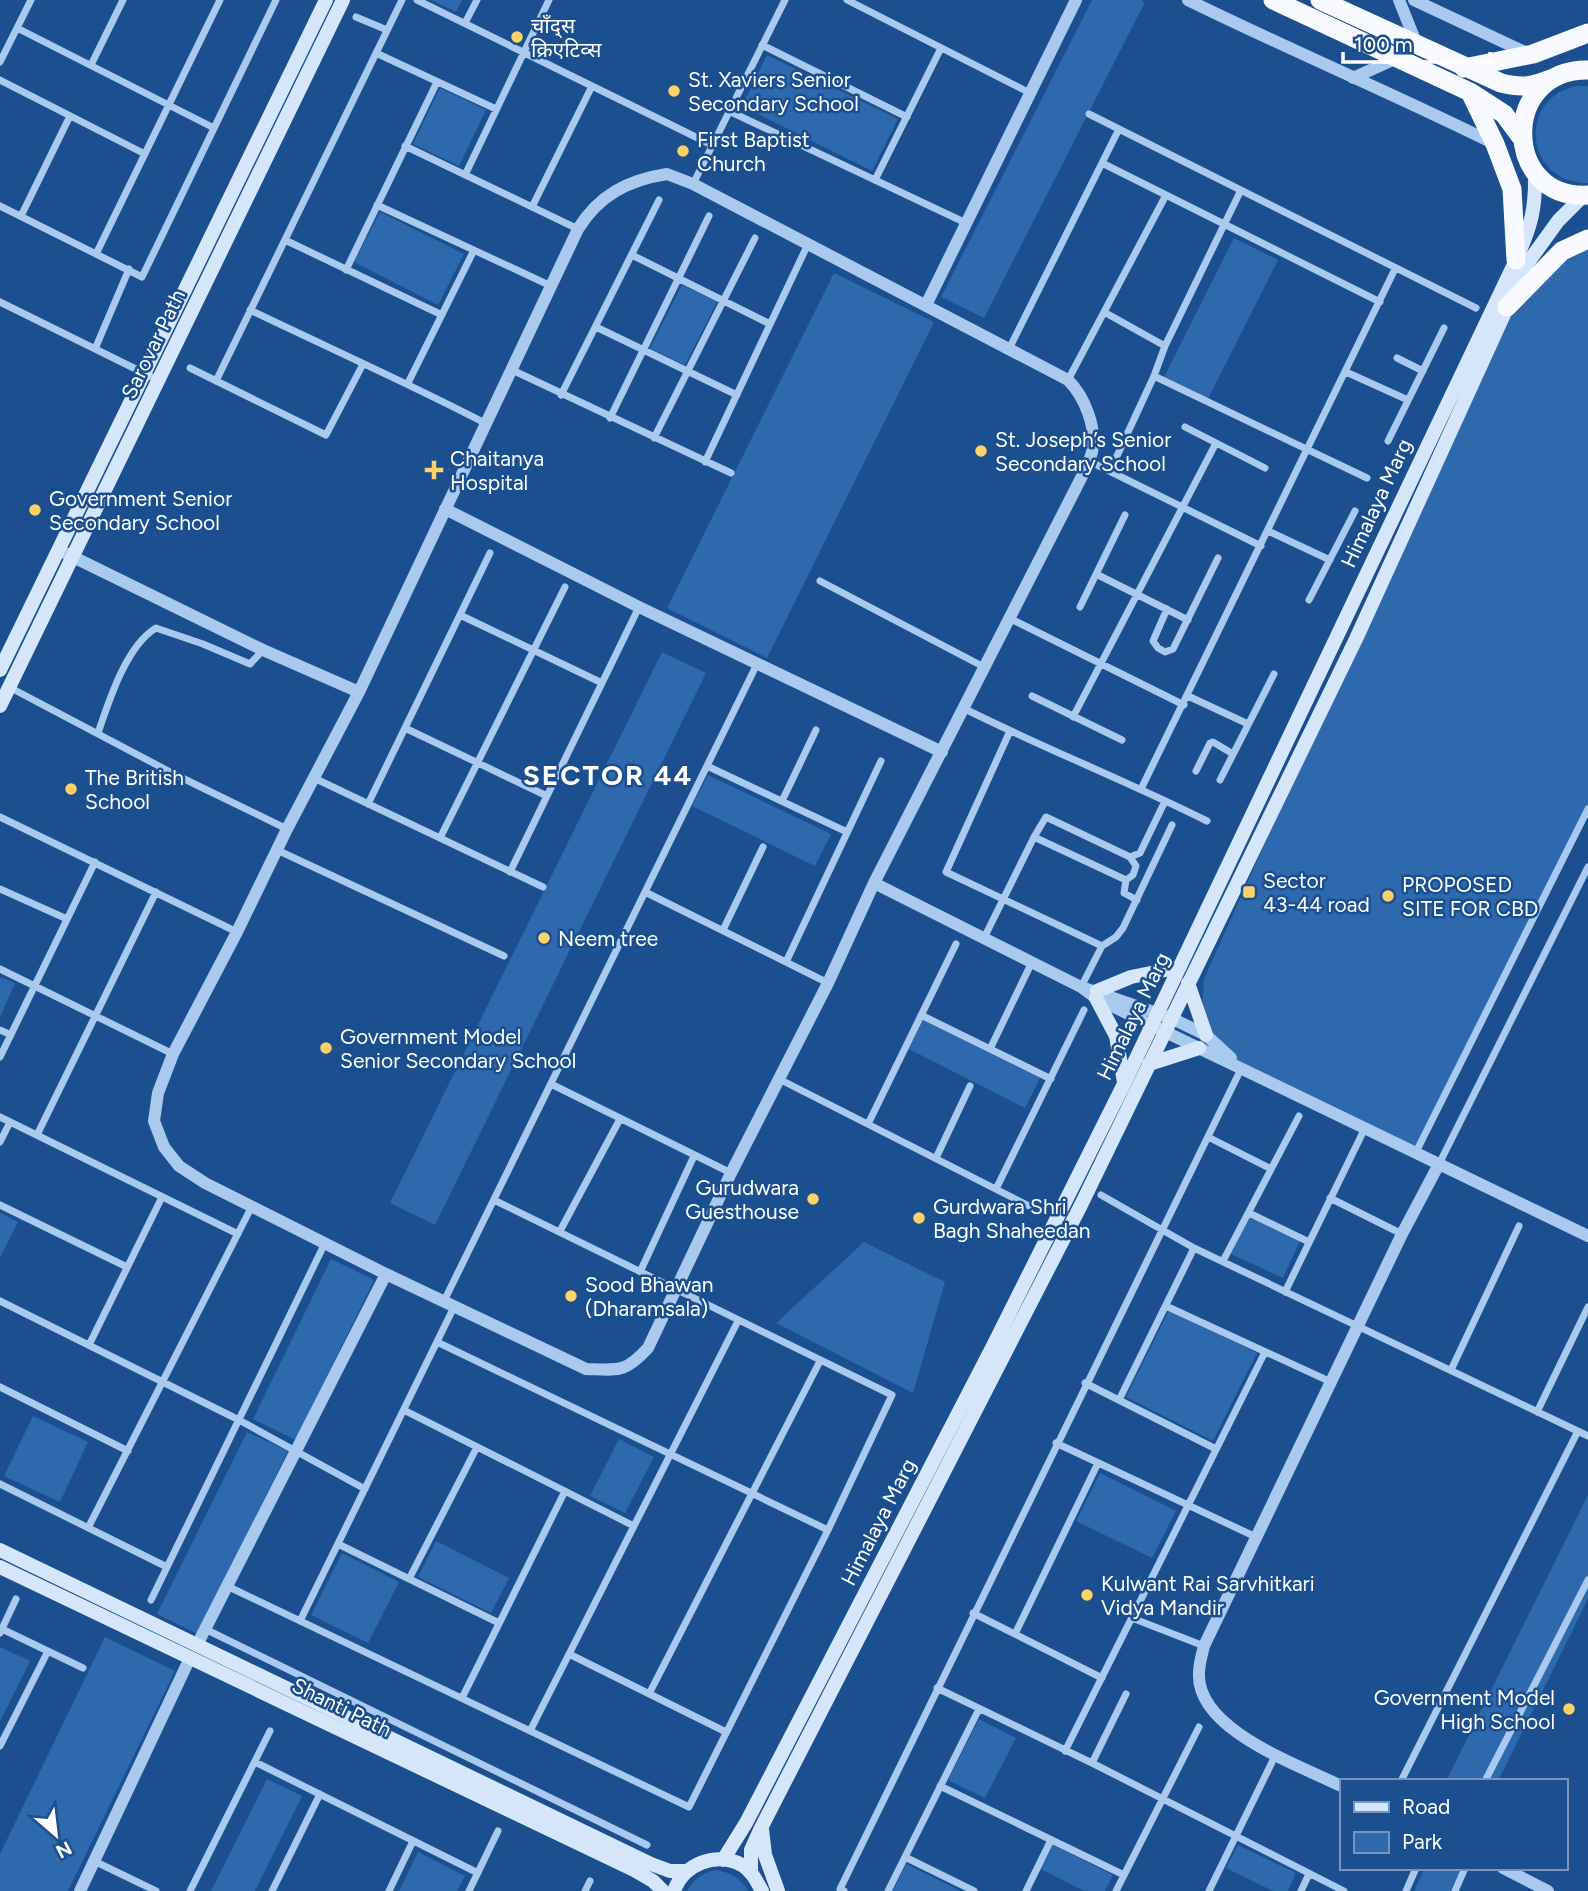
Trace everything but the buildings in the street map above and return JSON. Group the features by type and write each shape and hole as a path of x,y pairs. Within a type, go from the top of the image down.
{"highway":[{"path":"1273,0 1470,92 1504,114 1521,137"},
{"path":"1320,0 1501,83 1519,87 1533,86 1574,71 1588,70"},
{"path":"1464,68 1531,55 1588,33"},
{"path":"1551,79 1538,90 1528,104 1522,120 1521,137 1525,155 1535,172 1548,184 1564,192 1585,195"},
{"path":"1470,92 1512,189 1516,260"},
{"path":"1507,307 1562,251 1588,239"}],"main road":[{"name":"Sarovar Path","path":"0,670 326,0"},
{"name":"Sarovar Path","path":"0,706 343,0"},
{"name":"Himalaya Marg","path":"723,1860 759,1799 993,1346 1124,1084 1160,1019 1180,967 1516,260 1532,220 1536,201 1535,172"},
{"name":"Himalaya Marg","path":"1160,1019 1188,983 1356,639 1527,264 1543,240 1585,195"},
{"path":"1124,1084 1116,1036 1096,995 1132,977 1180,967"},
{"path":"1149,1064 1203,1041 1188,983"},
{"name":"Himalaya Marg","path":"751,1873 751,1850 761,1828 1076,1215 1165,1032 1160,1019"},
{"name":"Shanti Path","path":"0,1550 194,1651 634,1870 653,1881 663,1891"},
{"name":"Shanti Path","path":"0,1567 194,1651"},
{"path":"194,1651 651,1864 670,1871 686,1871 703,1862 723,1860 742,1865 751,1873 762,1891"},
{"path":"761,1828 765,1855 778,1891"},
{"path":"634,1870 645,1891"},
{"path":"674,1891 686,1871"}],"street":[{"path":"0,62 31,0"},
{"path":"91,65 123,0"},
{"path":"96,254 220,0"},
{"path":"0,206 142,276 276,0"},
{"path":"216,381 402,0"},
{"path":"417,0 712,145"},
{"path":"465,23 477,0"},
{"path":"465,175 549,0"},
{"path":"693,184 785,0"},
{"path":"847,0 1030,93"},
{"path":"926,305 1076,0"},
{"path":"1188,0 1250,31 1395,95 1495,145"},
{"path":"1399,0 1417,46"},
{"path":"1414,0 1531,55"},
{"path":"356,17 387,30"},
{"path":"17,28 214,128"},
{"path":"762,45 907,117"},
{"path":"875,180 941,48"},
{"path":"376,53 496,109"},
{"path":"1353,78 1397,58"},
{"path":"0,80 145,154"},
{"path":"346,270 436,82"},
{"path":"532,207 592,86"},
{"path":"729,111 966,223"},
{"path":"1089,114 1395,270 1476,308"},
{"path":"21,216 70,116"},
{"path":"1009,349 1119,129"},
{"path":"405,146 578,229"},
{"path":"1102,163 1380,302"},
{"path":"667,174 693,184 1068,380 1075,387 1088,412 1093,435 1088,461 874,883 648,1348 632,1365 616,1370 586,1369 386,1274 205,1183 179,1166 164,1147 154,1121 158,1093 173,1054 237,932 286,829 359,692 578,229 587,214 606,196 628,183 667,174"},
{"path":"1110,471 1165,346 1241,190"},
{"path":"1068,380 1166,195"},
{"path":"562,395 659,200"},
{"path":"377,205 551,286"},
{"path":"610,418 709,216"},
{"path":"654,438 755,238"},
{"path":"285,240 442,315"},
{"path":"705,462 808,244"},
{"path":"408,383 474,250"},
{"path":"632,255 770,324"},
{"path":"95,349 129,269"},
{"path":"1141,789 1395,270"},
{"path":"0,302 158,380"},
{"path":"250,310 408,383 485,423"},
{"path":"1104,312 1165,346"},
{"path":"596,327 737,395"},
{"path":"1388,441 1444,328"},
{"path":"1397,358 1423,371"},
{"path":"190,368 326,435 363,364"},
{"path":"510,369 732,473"},
{"path":"1346,372 1408,400"},
{"path":"1154,376 1367,478"},
{"path":"1185,427 1265,468"},
{"path":"1073,717 1216,443"},
{"path":"1088,461 1261,546"},
{"path":"445,509 639,607 942,752"},
{"path":"1309,600 1355,511"},
{"path":"1080,607 1125,515"},
{"path":"1268,531 1330,560"},
{"path":"59,550 263,650 359,692"},
{"path":"368,804 490,553"},
{"path":"1167,609 1153,641 1165,652 1173,649 1218,558"},
{"path":"1096,574 1188,620"},
{"path":"820,581 984,667"},
{"path":"440,838 565,587"},
{"path":"510,872 639,607"},
{"path":"460,615 602,683"},
{"path":"1009,618 1184,705"},
{"path":"98,733 111,696 135,649 144,635 156,628 250,664 263,650"},
{"path":"300,1621 437,1342 449,1304 494,1200 757,663"},
{"path":"1220,780 1274,674"},
{"path":"9,687 286,829"},
{"path":"1032,696 1122,740"},
{"path":"1188,696 1248,724"},
{"path":"963,708 1207,821"},
{"path":"405,728 547,796"},
{"path":"782,801 816,730"},
{"path":"1010,731 946,872 1102,946"},
{"path":"1196,771 1210,743 1213,742 1233,754"},
{"path":"786,962 881,761"},
{"path":"707,766 847,832"},
{"path":"314,778 543,887"},
{"path":"1130,857 1140,853 1165,801"},
{"path":"1416,1152 1588,809"},
{"path":"0,817 237,932"},
{"path":"985,936 1002,897 1046,817 1130,857 1136,866 1133,875 1126,880 1124,893 1137,900"},
{"path":"1081,986 1102,946 1116,937 1137,900 1172,825"},
{"path":"1034,836 1126,880"},
{"path":"723,930 763,847"},
{"path":"277,850 504,956"},
{"path":"0,1057 95,862"},
{"path":"1340,1786 1227,1727 1212,1711 1204,1696 1198,1674 1204,1646 1402,1234 1588,867"},
{"path":"874,883 985,936 1096,995 1160,1019 1203,1041 1242,1067 1588,1236"},
{"path":"0,889 67,919"},
{"path":"37,1135 156,892"},
{"path":"645,892 828,982"},
{"path":"868,1124 956,944"},
{"path":"990,1049 1032,962"},
{"path":"0,969 173,1054"},
{"path":"996,1189 1084,1010"},
{"path":"921,1015 1051,1079"},
{"path":"0,1030 11,1035"},
{"path":"1165,1032 1203,1041"},
{"path":"844,1891 840,1889 937,1688 1242,1067"},
{"path":"779,1079 1039,1211"},
{"path":"551,1084 731,1173"},
{"path":"936,1158 970,1086"},
{"path":"1223,1261 1298,1116"},
{"path":"0,1117 238,1234"},
{"path":"560,1231 620,1119"},
{"path":"0,1142 10,1122"},
{"path":"1285,1292 1365,1128"},
{"path":"1208,1137 1271,1169"},
{"path":"640,1272 694,1156"},
{"path":"1101,1195 1194,1248 1588,1436"},
{"path":"89,1345 162,1197"},
{"path":"1330,1198 1402,1234"},
{"path":"227,1586 689,1807 828,1530 892,1395 494,1200"},
{"path":"0,1205 127,1267"},
{"path":"88,1528 252,1206"},
{"path":"1249,1213 1309,1242"},
{"path":"1451,1370 1519,1226"},
{"path":"151,1600 325,1243"},
{"path":"1119,1400 1194,1248"},
{"path":"80,1891 194,1651 386,1274"},
{"path":"0,1314 3,1302 239,1420 365,1489"},
{"path":"1166,1306 1331,1382"},
{"path":"1537,1412 1588,1307"},
{"path":"530,1731 738,1321"},
{"path":"437,1342 828,1530"},
{"path":"1065,1751 1265,1352"},
{"path":"649,1694 820,1361"},
{"path":"1085,1383 1216,1449"},
{"path":"0,1387 128,1451"},
{"path":"404,1410 634,1526"},
{"path":"1402,1779 1578,1432"},
{"path":"1056,1443 1256,1537"},
{"path":"409,1579 477,1447"},
{"path":"1014,1634 1098,1463"},
{"path":"0,1483 167,1567"},
{"path":"462,1698 565,1491"},
{"path":"338,1545 499,1623"},
{"path":"1486,1779 1588,1580"},
{"path":"16,1599 1,1631 83,1668"},
{"path":"973,1614 1102,1678"},
{"path":"1132,1618 1204,1646"},
{"path":"205,1629 648,1845"},
{"path":"0,1746 47,1653"},
{"path":"569,1654 726,1732"},
{"path":"937,1688 1344,1891"},
{"path":"1092,1763 1126,1694"},
{"path":"888,1891 979,1709"},
{"path":"1116,1891 1199,1727"},
{"path":"190,1891 270,1731"},
{"path":"1209,1891 1276,1754"},
{"path":"255,1762 478,1873"},
{"path":"940,1786 1124,1875"},
{"path":"272,1891 320,1794"},
{"path":"469,1891 498,1831"},
{"path":"1026,1891 1051,1840"},
{"path":"389,1891 413,1841"},
{"path":"905,1857 974,1891"},
{"path":"94,1861 156,1891"},
{"path":"1406,1891 1415,1870"},
{"path":"1455,1891 1464,1870"},
{"path":"1507,1870 1548,1891"},
{"path":"1301,1891 1309,1874"},
{"path":"585,1891 590,1881"}],"green space":[{"path":"431,0 462,0 456,12"},
{"path":"1092,0 1145,2 984,318 941,297"},
{"path":"767,55 898,119 872,171 742,106"},
{"path":"1577,86 1588,86 1588,183 1567,180 1551,170 1541,156 1536,139 1537,122 1544,106 1557,94"},
{"path":"440,88 486,110 459,166 413,144"},
{"path":"380,212 464,254 438,305 354,262"},
{"path":"1234,238 1278,260 1208,399 1164,377"},
{"name":"PROPOSED SITE FOR CBD","path":"1588,239 1588,809 1416,1152 1200,1044 1204,979 1506,307"},
{"path":"834,273 934,322 767,658 667,608"},
{"path":"682,285 717,302 685,365 650,348"},
{"path":"662,652 706,673 435,1225 390,1203"},
{"path":"708,775 831,834 815,866 692,806"},
{"path":"0,977 15,983 0,1017"},
{"path":"923,1020 1040,1078 1025,1108 909,1049"},
{"path":"0,1213 18,1222 0,1258"},
{"path":"1248,1217 1300,1241 1283,1278 1231,1254"},
{"path":"864,1242 945,1282 913,1393 776,1323"},
{"path":"331,1259 374,1280 296,1440 253,1419"},
{"path":"1169,1310 1257,1353 1213,1441 1126,1397"},
{"path":"33,1416 88,1442 60,1502 4,1476"},
{"path":"247,1432 288,1451 198,1634 157,1614"},
{"path":"619,1439 654,1457 625,1513 590,1496"},
{"path":"1100,1473 1176,1511 1152,1558 1076,1521"},
{"path":"1588,1495 1588,1599 1499,1779 1447,1779"},
{"path":"436,1541 509,1578 491,1613 418,1577"},
{"path":"342,1553 399,1582 368,1643 311,1615"},
{"path":"105,1637 175,1671 68,1891 0,1891 0,1854"},
{"path":"0,1647 30,1661 0,1721"},
{"path":"979,1719 1016,1738 985,1798 948,1780"},
{"path":"267,1779 302,1796 255,1891 211,1891"},
{"path":"1053,1845 1113,1875 1105,1891 1084,1891 1041,1869"},
{"path":"1238,1845 1296,1873 1288,1891 1273,1891 1226,1868"},
{"path":"418,1852 465,1876 457,1891 399,1891"},
{"path":"906,1864 961,1891 893,1891"},
{"path":"716,1870 735,1876 748,1891 687,1891 699,1877"},
{"path":"1424,1870 1460,1870 1450,1891 1414,1891"}],"place":[{"name":"चाँद्स क्रिएटिव्स","path":"517,37"},
{"name":"St. Xaviers Senior Secondary School","path":"674,91"},
{"name":"First Baptist Church","path":"683,151"},
{"name":"St. Joseph’s Senior Secondary School","path":"981,451"},
{"name":"Chaitanya Hospital","path":"434,470"},
{"name":"Government Senior Secondary School","path":"35,510"},
{"name":"The British School","path":"71,789"},
{"name":"Sector 43-44 road","path":"1249,892"},
{"name":"PROPOSED SITE FOR CBD","path":"1388,896"},
{"name":"Neem tree","path":"544,938"},
{"name":"Government Model Senior Secondary School","path":"326,1048"},
{"name":"Gurudwara Guesthouse","path":"813,1199"},
{"name":"Gurdwara Shri Bagh Shaheedan","path":"919,1218"},
{"name":"Sood Bhawan (Dharamsala)","path":"571,1296"},
{"name":"Kulwant Rai Sarvhitkari Vidya Mandir","path":"1087,1595"},
{"name":"Government Model High School","path":"1569,1709"}],"district":[{"name":"SECTOR 44","path":"608,775"}]}
